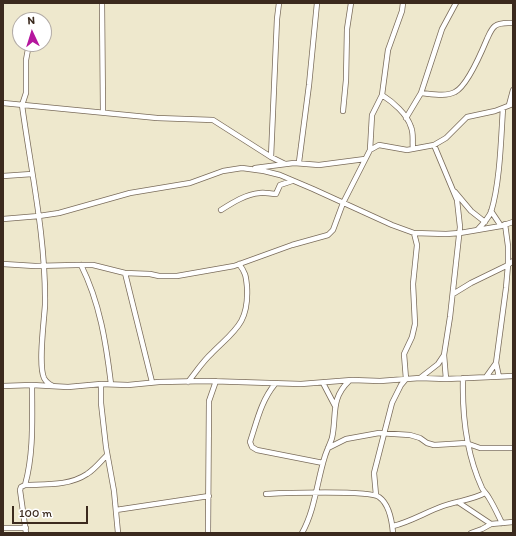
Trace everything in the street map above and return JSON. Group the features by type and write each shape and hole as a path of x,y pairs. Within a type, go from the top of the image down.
{"street":[{"path":"102,3 103,112"},
{"path":"271,157 279,3"},
{"path":"299,162 309,86 317,3"},
{"path":"343,111 346,80 347,29 351,3"},
{"path":"3,264 43,266 92,265 125,272 168,277 240,264 292,245 328,235 333,230 343,203 370,150 372,115 382,95 388,50 403,3"},
{"path":"406,118 421,93 442,29 456,3"},
{"path":"421,93 442,94 457,91 462,88 492,28 497,24 513,23"},
{"path":"28,52 26,60 26,93 22,105 38,216 43,266 45,305 42,367 45,380 53,386"},
{"path":"370,150 376,146 382,145 401,149 413,149 434,145 446,138 467,117 496,111 511,105 513,90"},
{"path":"382,95 396,107 406,118 412,128 413,149"},
{"path":"3,103 156,118 213,120 271,157 285,164"},
{"path":"478,229 485,222 491,211 497,186 503,108"},
{"path":"434,145 457,200 460,233 448,336 444,355 446,379"},
{"path":"249,169 299,162 319,164 365,159"},
{"path":"3,219 38,216 71,210 143,190 190,183 229,169 249,169 271,172 397,228 414,233 460,233 513,222"},
{"path":"3,176 32,174"},
{"path":"221,210 252,194 260,192 276,194 280,185 292,181"},
{"path":"454,191 475,215 485,222"},
{"path":"491,211 503,225 508,246 508,265 496,363 499,377"},
{"path":"376,495 374,473 392,403 406,379 404,354 412,337 415,324 413,284 417,244 414,233"},
{"path":"453,294 471,283 508,265 513,260"},
{"path":"188,382 211,354 230,336 244,317 247,307 246,273 240,264"},
{"path":"81,265 89,282 105,337 111,384"},
{"path":"125,272 152,382"},
{"path":"420,378 438,364 444,355"},
{"path":"486,377 496,363"},
{"path":"3,386 32,385 74,387 101,384 128,385 152,382 216,381 275,384 513,376"},
{"path":"463,378 464,415 468,444 473,463 485,493 489,497 502,523"},
{"path":"208,533 209,401 216,381"},
{"path":"302,533 316,493 323,463 333,432 335,406 339,393 349,381"},
{"path":"323,383 335,406"},
{"path":"101,384 101,403 107,455 114,491 118,533"},
{"path":"275,384 268,392 261,405 250,442 252,447 257,450 323,463"},
{"path":"3,528 26,530 20,490 25,484 28,473 31,447 32,385"},
{"path":"328,448 346,439 364,435 384,434 410,435 420,438 427,444 434,445 468,444 480,448 513,448"},
{"path":"25,484 58,484 71,482 87,474 107,455"},
{"path":"266,494 367,493 376,495 387,507 393,533"},
{"path":"392,526 414,519 442,506 485,493"},
{"path":"116,510 209,496"},
{"path":"458,502 491,524"},
{"path":"471,533 491,524 513,522"}]}
